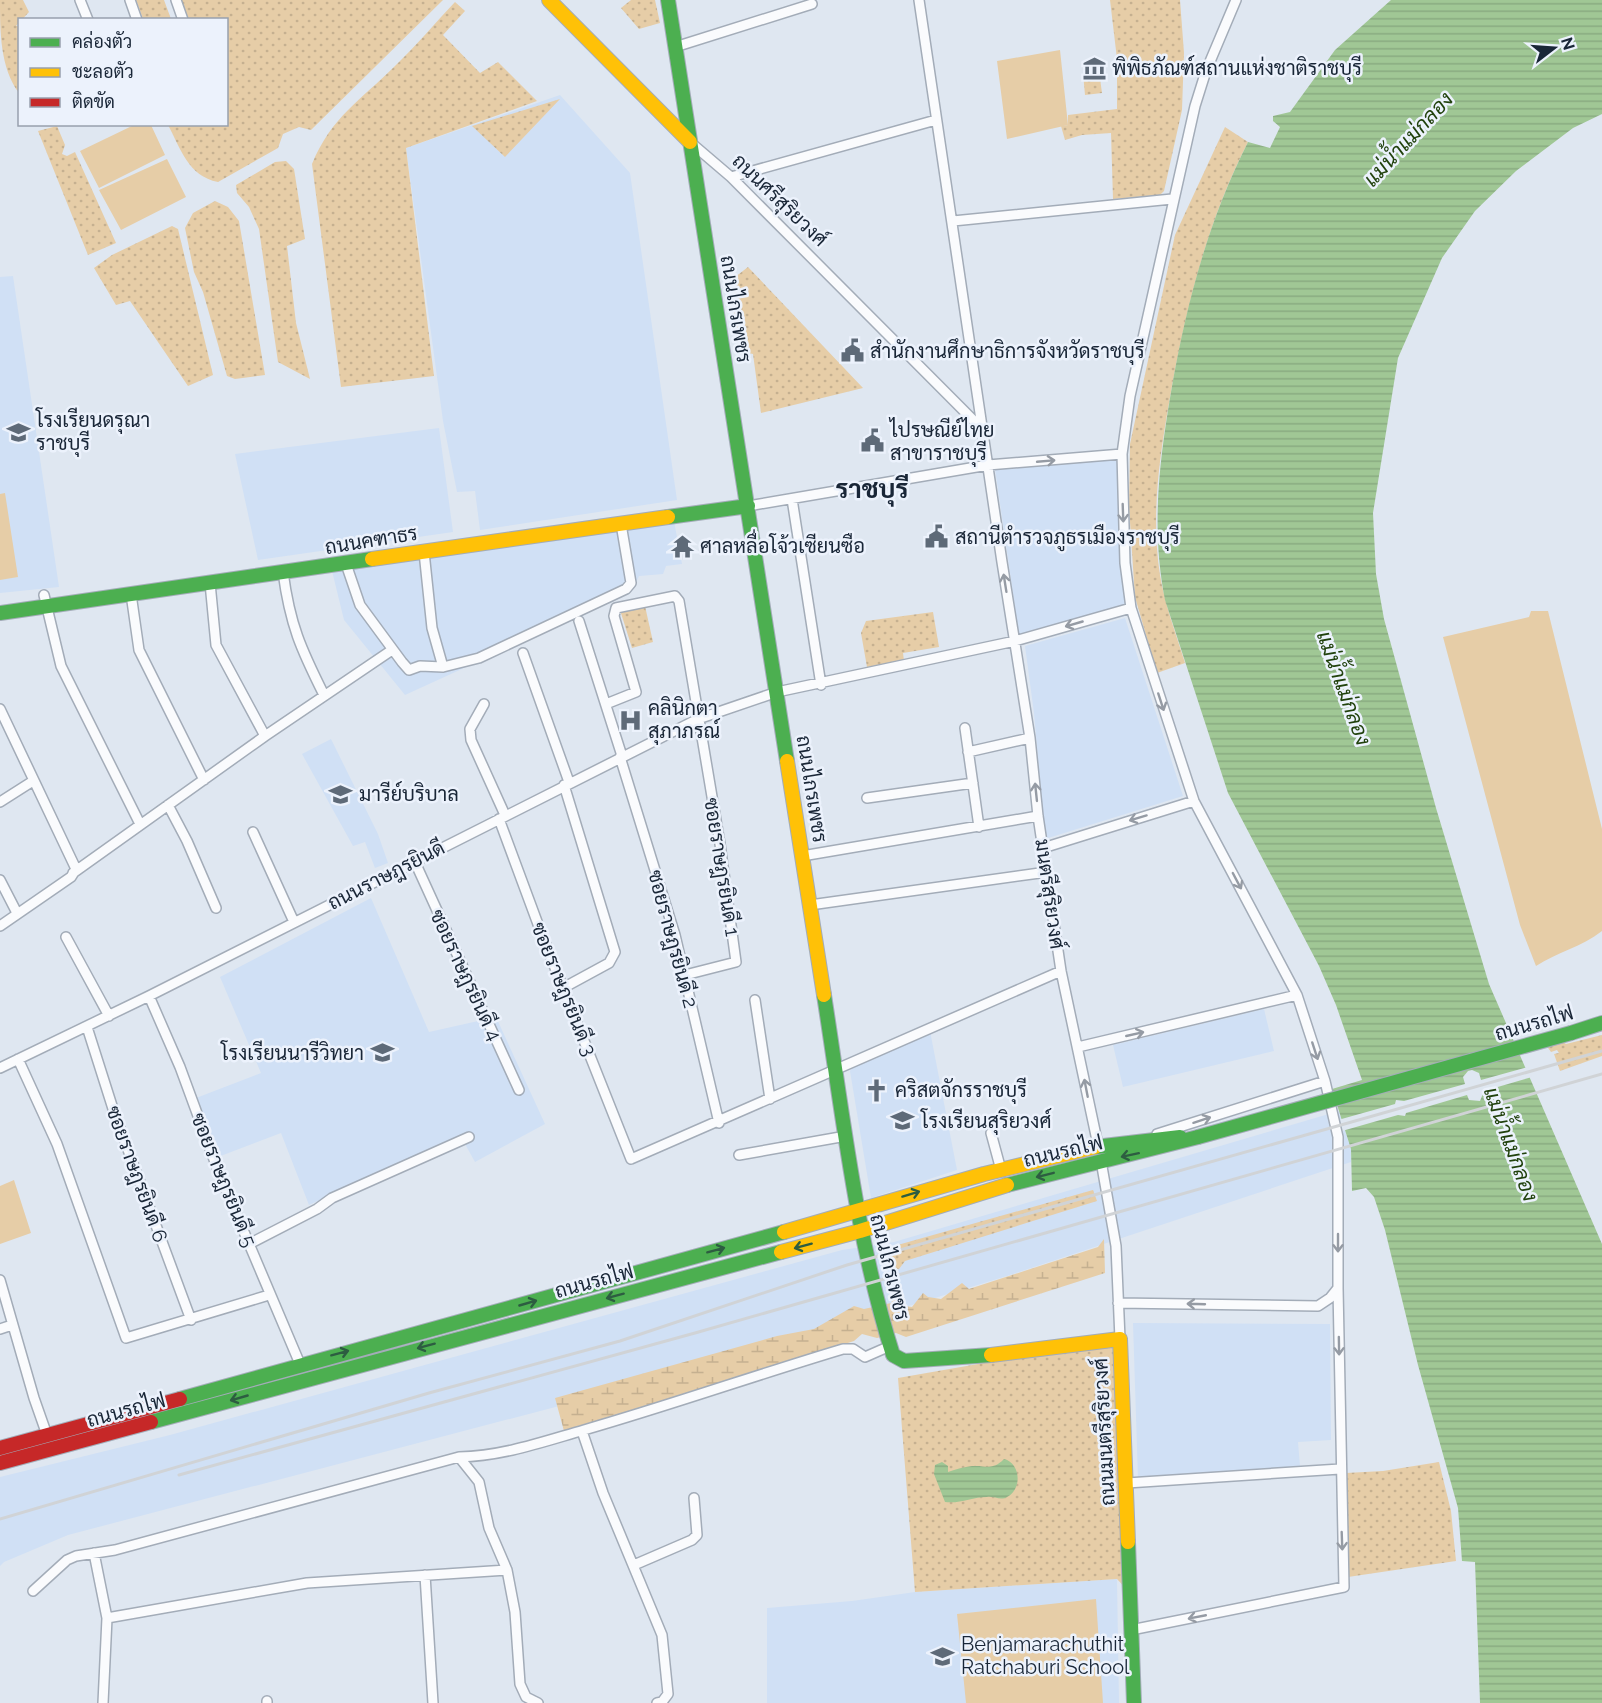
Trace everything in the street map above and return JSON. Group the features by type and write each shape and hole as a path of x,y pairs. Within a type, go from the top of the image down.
{"main road":[{"name":"ถนนศรีสุริยวงศ์","path":"549,0 690,142"},
{"name":"ถนนไกรเพชร","path":"668,0 836,1070 856,1212 876,1299 893,1355 904,1361 917,1362 962,1359 1120,1339"},
{"name":"ถนนคฑาธร","path":"0,613 45,600 131,594 346,564 493,540 748,506"},
{"name":"ถนนรถไฟ","path":"0,1463 194,1412 297,1381 860,1231 1012,1183 1198,1137 1602,1023"},
{"name":"ถนนรถไฟ","path":"0,1448 1098,1145 1146,1137 1198,1137"},
{"name":"ถนนมนตรีสุริยวงศ์","path":"1120,1339 1134,1703"},
{"path":"190,1396 194,1412"}],"street":[{"path":"80,0 87,18"},
{"path":"130,0 136,18"},
{"path":"176,0 182,18"},
{"name":"มนตรีสุริยวงศ์","path":"919,0 1030,738 1038,816 1061,971 1098,1145"},
{"path":"1131,1630 1344,1587 1340,1469 1338,1137 1324,1080 1297,995 1194,801 1131,608 1125,563 1122,454 1130,396 1172,199 1203,80 1236,0"},
{"path":"675,47 812,4"},
{"path":"731,177 936,120"},
{"name":"ถนนศรีสุริยวงศ์","path":"690,142 731,177 983,430"},
{"path":"953,221 1172,199"},
{"path":"748,506 988,465 1122,454"},
{"path":"792,499 821,685"},
{"path":"346,564 360,605 409,670 420,666 443,667 479,658 626,589 631,583 621,524"},
{"path":"424,552 432,628 443,667"},
{"path":"283,572 288,612 300,646 324,695"},
{"path":"210,582 216,645 265,736"},
{"path":"131,594 139,651 204,780"},
{"path":"606,704 636,692 614,616 616,608 675,596 679,601 698,719"},
{"path":"45,600 61,666 140,824"},
{"name":"ถนนราษฎรยินดี","path":"0,1068 149,996 567,783 698,719 777,692 821,685 1014,641 1131,608"},
{"name":"ซอยราษฎรยินดี 2","path":"579,621 606,704 685,975 719,1123"},
{"path":"0,926 140,824 392,650"},
{"path":"523,653 567,783 615,952 609,963 563,988"},
{"name":"ซอยราษฎรยินดี 3","path":"484,704 470,729 471,740 502,817 563,988 631,1159 719,1123"},
{"path":"0,710 76,869 73,873"},
{"name":"ซอยราษฎรยินดี 1","path":"685,975 736,962 720,844 698,719"},
{"path":"965,728 979,827"},
{"path":"968,752 1030,738"},
{"path":"0,802 33,781"},
{"path":"867,798 973,783"},
{"path":"1043,848 1194,801"},
{"path":"168,805 187,841 216,908"},
{"path":"802,856 1038,816"},
{"path":"253,832 294,922"},
{"name":"ซอยราษฎรยินดี 4","path":"414,861 519,1090"},
{"path":"810,905 1047,872"},
{"path":"0,880 17,913"},
{"path":"66,937 109,1016"},
{"path":"719,1123 1061,971"},
{"path":"1078,1047 1297,995"},
{"name":"ซอยราษฎรยินดี 5","path":"149,996 180,1067 219,1173 269,1295 300,1364"},
{"path":"755,1000 770,1099"},
{"name":"ซอยราษฎรยินดี 6","path":"87,1027 114,1112 191,1320"},
{"path":"18,1059 57,1144 126,1338 269,1295"},
{"path":"1146,1137 1324,1080"},
{"path":"991,1133 1002,1170"},
{"path":"739,1155 846,1136"},
{"path":"249,1244 317,1209 332,1198 469,1137"},
{"name":"ถนนมนตรีสุริยวงศ์","path":"1101,1161 1116,1254 1120,1339"},
{"path":"0,1280 47,1435"},
{"path":"1118,1303 1318,1306 1330,1298 1338,1288"},
{"path":"0,1329 12,1325"},
{"path":"33,1591 67,1560 115,1550 459,1457 490,1456 582,1431 660,1409 843,1349 853,1349 865,1357 890,1344"},
{"path":"582,1431 603,1493 662,1635 668,1694 662,1702 657,1703"},
{"path":"459,1457 479,1482 489,1528 507,1569 515,1612 520,1684 526,1697 537,1703"},
{"path":"1126,1483 1340,1469"},
{"path":"634,1565 692,1539 697,1534 694,1498"},
{"path":"94,1553 107,1618 103,1703"},
{"path":"107,1618 308,1583 507,1569"},
{"path":"425,1575 433,1703"}],"shaded area":[{"path":"560,95 630,173 677,500 480,530 475,491 457,492 443,421 406,148"},
{"name":"โรงเรียนดรุณา ราชบุรี","path":"13,276 59,587 0,593 0,277"},
{"path":"439,428 453,532 258,560 235,454"},
{"path":"1117,458 1125,605 1019,635 995,469"},
{"path":"674,521 682,564 666,566 663,574 639,576 634,587 624,595 405,695 344,620 332,571"},
{"path":"1125,618 1183,796 1045,839 1034,713 1025,646"},
{"name":"มารีย์บริบาล","path":"331,739 378,834 388,863 375,868 365,842 353,846 302,754"},
{"name":"โรงเรียนนารีวิทยา","path":"371,898 429,1032 496,1017 545,1124 475,1162 460,1135 309,1205 281,1133 218,1157 196,1098 261,1073 220,977"},
{"path":"1264,1009 1274,1051 1123,1087 1113,1045"},
{"name":"โรงเรียนสุริยวงศ์","path":"930,1031 957,1170 871,1198 850,1071 853,1067"},
{"path":"1339,1111 1351,1149 1351,1162 1007,1276 715,1365 68,1535 4,1562 0,1566 0,1477 170,1435 842,1250 894,1242"},
{"path":"1133,1323 1330,1324 1331,1440 1298,1442 1300,1466 1138,1479"},
{"name":"Benjamarachuthit Ratchaburi School","path":"1117,1579 1119,1703 767,1703 767,1608 852,1601 915,1592"}],"green space":[{"path":"0,0 23,0 29,12 23,18 18,18 16,26 18,26 18,91 8,72 1,36"},
{"path":"136,0 164,0 171,18 143,18"},
{"path":"181,0 443,0 311,130 299,127 283,134 278,148 218,182 208,179 192,168 169,126 228,126 228,18 188,18"},
{"path":"631,0 655,0 660,23 639,29 621,8"},
{"path":"1110,0 1180,0 1184,53 1182,110 1164,191 1160,195 1113,199 1111,133 1082,135 1065,140 1061,126 1068,125 1068,115 1117,109 1117,72 1126,69 1124,58 1117,59"},
{"path":"455,2 465,11 443,35 480,73 498,62 537,101 406,148 434,376 341,387 312,164 328,133 338,121 403,58"},
{"path":"1060,50 1068,125 1007,139 997,61"},
{"path":"1158,51 1169,54 1169,66 1156,72 1140,70 1137,61 1139,56"},
{"path":"1099,71 1102,93 1085,95 1083,73"},
{"path":"560,99 505,157 472,126"},
{"path":"57,126 65,145 62,154 67,156 75,152 116,243 88,255 38,131"},
{"path":"132,126 151,126 165,155 99,188 80,151"},
{"path":"1225,127 1248,142 1220,205 1190,302 1169,403 1157,489 1156,532 1160,575 1185,663 1157,673 1135,597 1129,507 1130,444 1175,235"},
{"path":"167,159 186,197 121,230 99,190"},
{"path":"286,161 294,169 305,239 287,246 296,323 310,379 278,362 259,229 249,207 237,193 236,185 275,162"},
{"path":"215,201 228,207 239,221 265,375 235,379 227,376 203,292 194,272 185,228 193,213"},
{"path":"172,226 178,229 213,375 188,386 130,301 116,305 94,268 112,255"},
{"path":"748,267 863,388 761,413 753,354 740,351 730,281"},
{"path":"5,493 18,577 0,580 0,494"},
{"path":"645,606 653,642 632,648 620,610"},
{"path":"1531,611 1548,611 1602,829 1602,931 1536,966 1520,925 1443,637 1529,617"},
{"path":"933,612 939,647 903,653 904,661 867,667 861,633 866,621"},
{"path":"1602,1035 1602,1056 1560,1071 1554,1054 1559,1053 1557,1050 1551,1052 1546,1045 1563,1042 1566,1044"},
{"path":"14,1180 31,1233 0,1244 0,1186"},
{"path":"1093,1190 1097,1201 905,1261 899,1269 891,1270 887,1248"},
{"path":"1104,1239 1105,1273 906,1337 896,1333 877,1338 862,1334 854,1341 639,1410 564,1431 555,1398 777,1336 814,1329 854,1306 864,1309 891,1303 894,1297 905,1306 912,1307 923,1293 928,1297 941,1299 962,1283 969,1289 1098,1247"},
{"path":"1120,1339 1130,1593 1117,1579 915,1592 898,1378"},
{"path":"1439,1462 1451,1511 1456,1561 1348,1577 1346,1473 1383,1471"},
{"path":"1096,1599 1103,1703 966,1703 957,1614"}],"water":[{"name":"แม่น้ำแม่กลอง","path":"1391,0 1602,0 1602,114 1573,128 1516,171 1475,211 1442,258 1398,358 1373,513 1376,574 1384,619 1436,808 1489,984 1602,1244 1602,1703 1480,1703 1475,1562 1462,1561 1458,1508 1418,1365 1385,1230 1374,1197 1366,1188 1352,1191 1351,1149 1332,1089 1362,1080 1336,1005 1319,966 1228,793 1165,600 1161,574 1158,548 1158,496 1171,392 1191,295 1221,202 1248,142 1270,148 1280,127 1273,121 1273,116 1290,112 1335,50"},
{"path":"1004,1459 1010,1462 1017,1471 1017,1484 1011,1494 1005,1498 982,1497 945,1502 934,1474 935,1465 942,1462 948,1466 948,1472 972,1466 993,1466"}],"pier":[{"path":"1528,1067 1532,1077 1484,1091 1480,1101 1469,1100 1467,1095 1406,1113 1405,1116 1398,1115 1342,1131 1338,1120 1395,1104 1396,1100 1404,1101 1465,1084 1463,1077 1468,1071 1479,1073 1481,1080"}],"railway":[{"path":"0,1519 429,1393 620,1341 847,1265 1602,1051"},
{"path":"179,1475 695,1333 1602,1074"}],"traffic: fast":[{"path":"668,0 787,761"},
{"path":"668,517 748,506"},
{"path":"0,613 372,559"},
{"path":"824,995 860,1222 880,1311 893,1355 904,1361 991,1355"},
{"path":"1571,1033 1602,1023"},
{"path":"1198,1137 1571,1033"},
{"path":"1095,1147 1180,1137"},
{"path":"1007,1185 1198,1137"},
{"path":"180,1399 784,1232"},
{"path":"151,1422 781,1252"},
{"path":"1128,1542 1134,1703"}],"traffic: slow":[{"path":"549,0 690,142"},
{"path":"372,559 668,517"},
{"path":"787,761 824,995"},
{"path":"784,1232 984,1174 1095,1147"},
{"path":"781,1252 860,1231 1007,1185"},
{"path":"991,1355 1120,1339 1128,1542"}],"traffic: jam":[{"path":"0,1448 180,1399"},
{"path":"0,1463 151,1422"}],"place":[{"name":"พิพิธภัณฑ์สถานแห่งชาติราชบุรี","path":"1094,68"},
{"name":"สำนักงานศึกษาธิการจังหวัดราชบุรี","path":"852,351"},
{"name":"โรงเรียนดรุณา ราชบุรี","path":"18,432"},
{"name":"ไปรษณีย์ไทย สาขาราชบุรี","path":"872,441"},
{"name":"สถานีตำรวจภูธรเมืองราชบุรี","path":"937,537"},
{"name":"ศาลหลื่อโจ้วเซียนซือ","path":"682,546"},
{"name":"คลินิกตา สุภาภรณ์","path":"630,720"},
{"name":"มารีย์บริบาล","path":"341,794"},
{"name":"โรงเรียนนารีวิทยา","path":"382,1053"},
{"name":"คริสตจักรราชบุรี","path":"877,1090"},
{"name":"โรงเรียนสุริยวงศ์","path":"903,1121"},
{"name":"Benjamarachuthit Ratchaburi School","path":"943,1656"}],"district":[{"name":"ราชบุรี","path":"872,489"}]}
